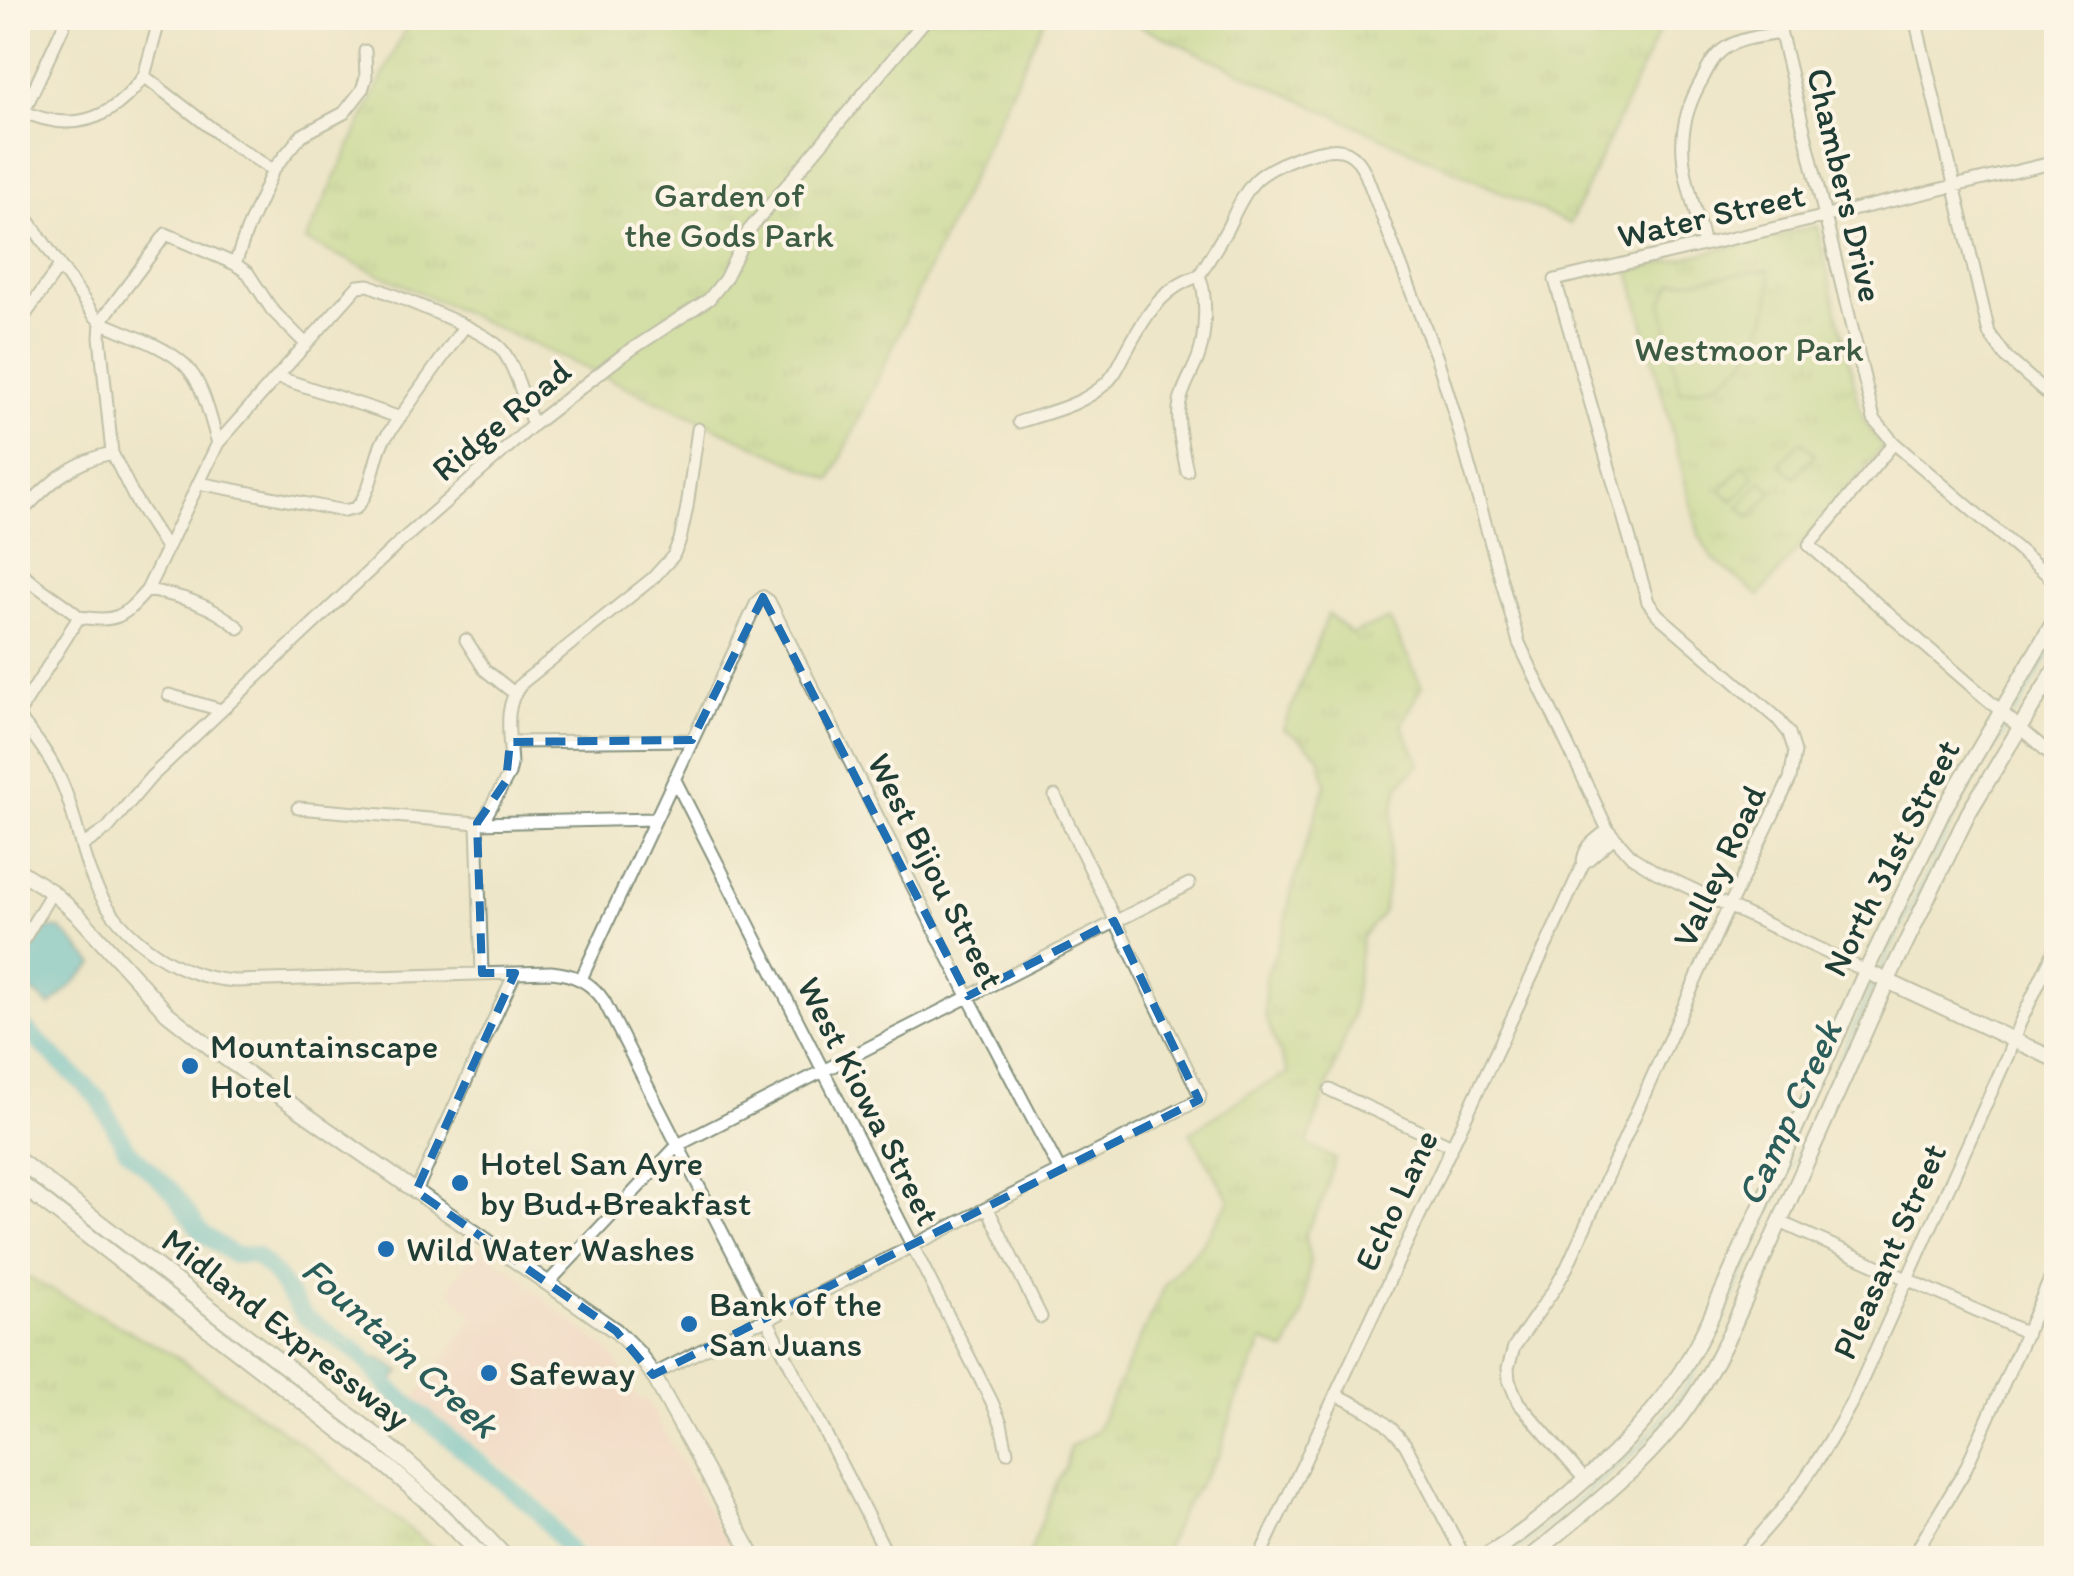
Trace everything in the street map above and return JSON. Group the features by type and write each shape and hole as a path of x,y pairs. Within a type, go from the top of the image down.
{"highway":[{"name":"Midland Expressway","path":"18,1160 394,1450 455,1504 506,1558"},
{"name":"Midland Expressway","path":"18,1182 388,1467 430,1503 483,1558"}],"main road":[{"name":"North 31st Street","path":"1482,1558 1524,1532 1585,1480 1642,1426 1680,1375 1698,1344 1866,971 1944,809 2056,618"},
{"name":"North 31st Street","path":"1530,1558 1642,1462 1676,1423 1716,1362 1969,812 2056,668"},
{"path":"18,870 52,892 98,935 155,1002 214,1052 616,1331 638,1353 653,1376 754,1558"},
{"path":"1866,971 2056,1060"}],"street":[{"path":"67,18 19,115 58,123 82,121 108,111 132,92 144,76 160,18"},
{"name":"Ridge Road","path":"82,846 107,829 151,776 400,542 533,424 623,354 709,299 719,289 749,230 927,18"},
{"name":"Chambers Drive","path":"1776,18 1871,410 1894,443 2056,582"},
{"path":"1915,18 1988,333 2006,358 2056,401"},
{"path":"2052,18 2056,36"},
{"path":"1704,246 1682,151 1688,106 1709,67 1724,49 1780,32"},
{"path":"236,264 273,170 302,135 344,113 362,90 365,51"},
{"path":"144,76 229,142 273,170"},
{"path":"1020,422 1082,400 1104,386 1158,301 1182,282 1199,276 1260,176 1321,151 1337,149 1352,154 1366,175 1437,358 1519,643 1610,834 1643,865 1866,971"},
{"name":"Water Street","path":"1554,280 2056,162"},
{"path":"18,205 101,322 165,351 185,365 199,387 218,444"},
{"path":"166,549 112,453 101,322 166,234 236,264 255,282 272,310 306,342"},
{"path":"18,325 60,266"},
{"path":"1187,472 1179,408 1200,350 1204,294 1199,276"},
{"name":"Valley Road","path":"1554,280 1648,602 1777,718 1793,744 1795,761 1567,1266 1523,1331 1510,1358 1509,1380 1518,1402 1585,1480"},
{"path":"18,568 79,618 112,620 130,608 146,590 218,444 362,284 494,342 506,356 533,424"},
{"path":"200,483 344,510 356,508 370,483 376,456 398,417 464,326"},
{"path":"277,377 398,417"},
{"path":"482,973 480,823 509,774 510,704 514,693 653,578 673,556 688,507 698,430"},
{"path":"1894,443 1809,544 2056,759"},
{"path":"18,516 54,479 112,453"},
{"path":"146,590 191,599 239,628"},
{"name":"West Bijou Street","path":"692,740 756,602 763,596 769,601 1060,1171"},
{"path":"79,618 18,715 53,764 68,798 89,871 112,912 162,958 192,973 219,980 562,973 594,988 889,1558"},
{"path":"466,640 485,670 514,693"},
{"path":"169,695 221,710"},
{"path":"510,742 692,740 580,979"},
{"name":"West Kiowa Street","path":"674,778 992,1400 1008,1452"},
{"path":"653,1376 1200,1100 1055,796"},
{"path":"298,808 480,823 655,819"},
{"name":"Echo Lane","path":"1258,1558 1583,864 1583,855 1588,847 1610,834"},
{"path":"548,1283 678,1144 1189,884"},
{"path":"18,949 52,892"},
{"name":"Pleasant Street","path":"1739,1558 1787,1506 1829,1444 1854,1398 2056,947"},
{"path":"416,1191 515,973"},
{"path":"1330,1090 1452,1146"},
{"path":"988,1209 1041,1317"},
{"path":"1780,1222 2028,1333"},
{"path":"1912,1558 1964,1472 2056,1266"},
{"path":"1336,1394 1379,1416 1394,1430 1465,1558"}],"highlighted area":[{"path":"763,597 968,996 1114,921 1199,1100 653,1375 616,1331 416,1191 515,973 482,973 477,823 506,781 510,742 692,740"}],"shaded area":[{"path":"477,1245 528,1283 517,1301 528,1286 612,1354 638,1399 647,1401 720,1533 723,1531 738,1558 593,1558 527,1484 415,1399 475,1316 449,1290"}],"green space":[{"name":"Garden of the Gods Park","path":"410,18 1045,18 831,480 306,241"},
{"path":"1123,18 1665,18 1570,224"},
{"name":"Westmoor Park","path":"1817,226 1862,416 1882,447 1759,596 1711,557 1699,535 1630,271"},
{"path":"1769,270 1766,317 1753,348 1732,372 1714,383 1680,391 1662,302 1673,283"},
{"path":"1801,441 1815,454 1794,477 1780,464"},
{"path":"1743,465 1755,476 1733,501 1721,491"},
{"path":"1761,481 1773,491 1751,517 1739,507"},
{"path":"1328,614 1351,634 1389,619 1422,686 1402,725 1420,764 1399,785 1383,913 1362,937 1352,1018 1307,1144 1335,1159 1323,1201 1305,1234 1310,1261 1304,1312 1286,1351 1263,1341 1236,1402 1219,1455 1181,1512 1162,1558 1028,1558 1070,1447 1096,1431 1167,1282 1203,1242 1230,1200 1190,1133 1288,1073 1265,1016 1265,978 1284,931 1292,888 1326,784 1319,756 1283,729"},
{"path":"18,1272 172,1354 299,1442 446,1558 18,1558"}],"water":[{"path":"46,928 61,929 94,964 50,1006 20,981 26,959"},
{"path":"364,1355 383,1360 401,1372 383,1390 368,1375 360,1360"}],"waterway":[{"name":"Camp Creek","path":"2015,715 2056,642"},
{"name":"Camp Creek","path":"1880,971 1971,783 2008,726"},
{"name":"Camp Creek","path":"1509,1558 1638,1449 1683,1391 1713,1341 1874,983"},
{"name":"Fountain Creek","path":"18,1022 99,1099 126,1148 173,1192 201,1232 233,1255 255,1255 274,1273 305,1317 359,1353 391,1390 537,1510 575,1558"}],"place":[{"name":"Mountainscape Hotel","path":"190,1066"},
{"name":"Hotel San Ayre by Bud+Breakfast","path":"460,1183"},
{"name":"Wild Water Washes","path":"386,1249"},
{"name":"Bank of the San Juans","path":"689,1324"},
{"name":"Safeway","path":"489,1373"}]}
